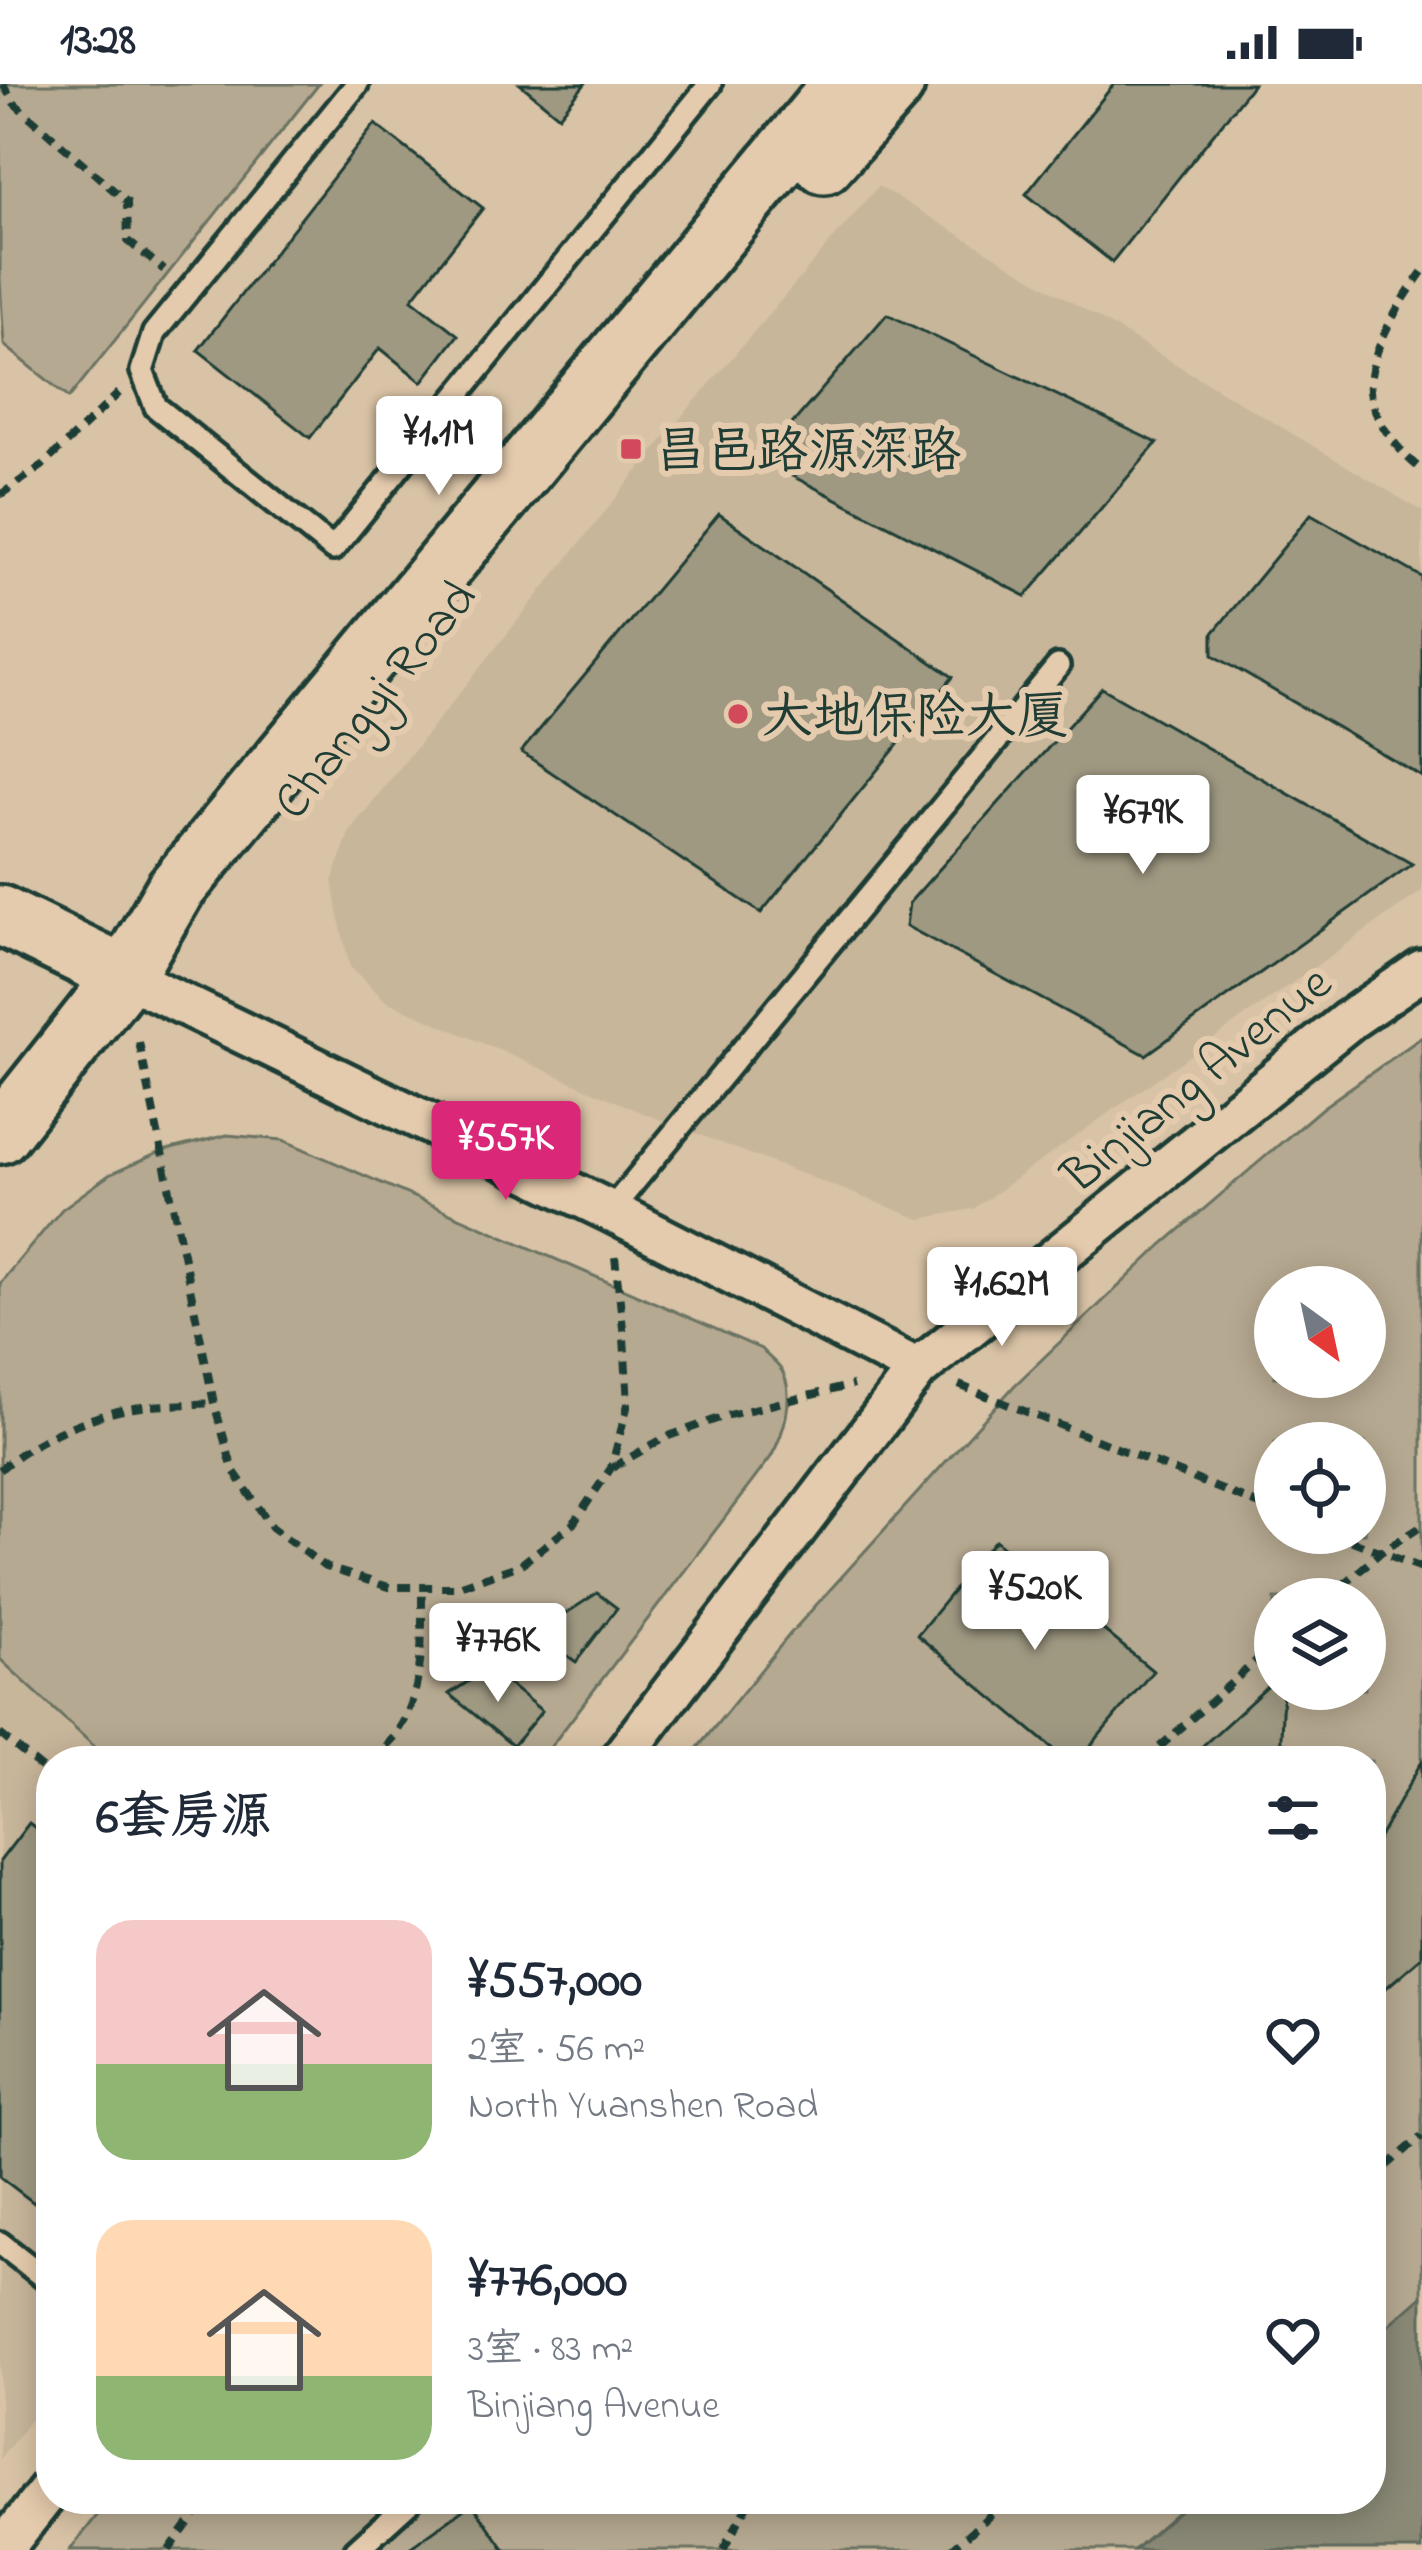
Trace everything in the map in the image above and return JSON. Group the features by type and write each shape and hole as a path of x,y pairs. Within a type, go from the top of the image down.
{"main road":[{"name":"Changyi Road","path":"0,1134 125,976 175,890 842,84"},
{"name":"Changyi Road","path":"125,976 202,908 593,429 895,84"},
{"path":"0,915 125,976"}],"street":[{"name":"Binjiang Avenue","path":"630,1746 918,1369 1348,1021 1422,970"},
{"path":"125,976 610,1211 918,1369"},
{"path":"17,2545 36,2513"}],"lane":[{"path":"357,84 154,333 142,371 157,407 333,549 710,84"},
{"path":"610,1211 1058,666"},
{"path":"0,2243 36,2271"},
{"path":"356,2550 396,2514"}],"path":[{"path":"3,84 14,103 128,202 128,241 189,290"},
{"path":"1422,272 1387,327 1369,386 1380,422 1405,457 1422,470"},
{"path":"0,495 42,466 142,371"},
{"path":"125,976 214,1403 233,1470 272,1528 326,1568 389,1588 457,1587 520,1564 573,1524 610,1468 628,1404 610,1211"},
{"path":"610,1468 666,1437 725,1416 918,1369 1254,1502"},
{"path":"0,1470 12,1458 66,1429 128,1409 214,1403"},
{"path":"1386,1549 1422,1525"},
{"path":"1351,1578 1379,1554"},
{"path":"1386,1554 1422,1568"},
{"path":"387,1746 411,1708 422,1664 422,1588"},
{"path":"1161,1746 1254,1663"},
{"path":"0,1734 36,1764"},
{"path":"1386,2167 1422,2137"},
{"path":"169,2550 195,2514"},
{"path":"723,2550 743,2514"},
{"path":"951,2550 991,2514"}],"shaded area":[{"path":"0,84 319,84 69,398 4,345"},
{"path":"878,186 1422,511 1422,891 973,1209 920,1219 650,1116 386,1001 350,967 333,880 350,830 668,433"},
{"path":"1422,1037 1422,2296 1386,2328 1386,1746 699,1746 790,1634 1015,1385 1163,1244 1322,1108"},
{"path":"227,1135 283,1140 761,1349 782,1371 788,1403 771,1457 551,1746 94,1746 0,1659 0,1283 62,1209 109,1175 163,1151"},
{"path":"0,1659 94,1746 36,1746 36,2413 0,2459"},
{"path":"1422,2296 1422,2550 1134,2550 1175,2514 1386,2514 1386,2328"},
{"path":"98,2514 1175,2514 1134,2550 70,2550"}],"building":[{"path":"520,84 585,84 559,116"},
{"path":"1114,84 1253,84 1112,262 1026,194"},
{"path":"375,124 483,208 412,299 458,335 422,382 380,348 310,438 198,350"},
{"path":"887,314 1157,443 1026,596 761,460"},
{"name":"大地保险大厦","path":"719,514 953,677 761,913 521,752"},
{"path":"1311,514 1422,577 1422,777 1213,655 1213,633"},
{"path":"1102,688 1412,864 1146,1055 906,926 909,903"},
{"path":"995,1540 1153,1671 1090,1746 1050,1746 917,1635"},
{"path":"597,1593 617,1608 576,1662 536,1633"},
{"path":"489,1668 542,1711 513,1746 449,1694"},
{"path":"1254,1699 1254,1710 1282,1710 1281,1746 1202,1746"},
{"path":"1422,1761 1422,1957 1386,1988 1386,1825"},
{"path":"29,1823 36,1828 36,2205 0,2177 0,1861"},
{"path":"457,2514 480,2514 505,2550 407,2550"}],"place":[{"name":"昌邑路源深路","path":"631,449"},
{"name":"大地保险大厦","path":"738,714"}]}
